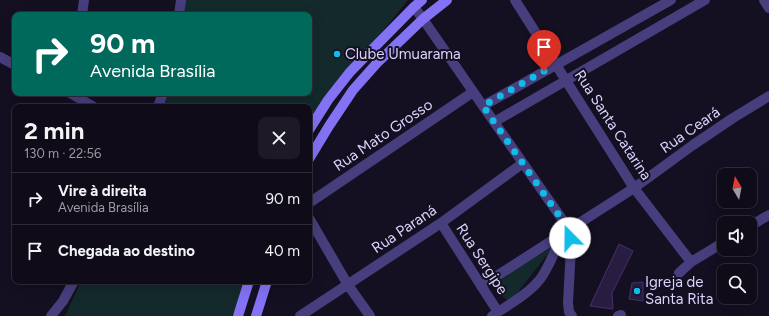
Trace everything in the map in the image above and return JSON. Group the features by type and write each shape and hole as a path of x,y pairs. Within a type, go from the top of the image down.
{"street":[{"path":"82,12 84,0"},
{"path":"179,12 181,0"},
{"path":"312,125 328,100 350,72 422,0"},
{"path":"312,154 353,90 377,63 423,19 446,0"},
{"name":"Rua Santa Catarina","path":"515,0 634,188 691,262"},
{"path":"483,106 671,0"},
{"path":"494,122 705,0"},
{"path":"764,0 769,8"},
{"path":"414,7 523,163 566,231 571,247 568,303 569,312 572,316"},
{"path":"0,57 12,63"},
{"name":"Rua Mato Grosso","path":"312,200 473,92"},
{"path":"76,96 89,104"},
{"name":"Rua Ceará","path":"481,286 634,188 733,118 769,96"},
{"name":"Rua Paraná","path":"300,316 441,222 523,163"},
{"path":"757,222 769,215"},
{"name":"Rua Sergipe","path":"441,222 481,286 495,314"},
{"path":"312,223 348,285 370,316"},
{"path":"495,314 523,296 540,279 566,231"},
{"path":"679,273 691,262 717,246"},
{"path":"51,316 63,301 72,284"},
{"path":"238,316 248,284"},
{"path":"256,316 266,284"}],"green space":[{"name":"Clube Umuarama","path":"182,0 408,0 312,119 312,104 164,104 167,96 312,96 312,12 180,12"},
{"path":"554,246 511,301 500,294 493,283"},
{"path":"80,284 243,284 232,316 65,316"}],"building":[{"path":"619,244 633,251 612,293 613,309 590,306"},
{"name":"Igreja de Santa Rita","path":"643,282 643,301 629,299 632,283"}],"place":[{"name":"Clube Umuarama","path":"337,54"},
{"name":"Igreja de Santa Rita","path":"637,291"}],"route":[{"path":"544,71 483,106 569,230 570,238"}]}
